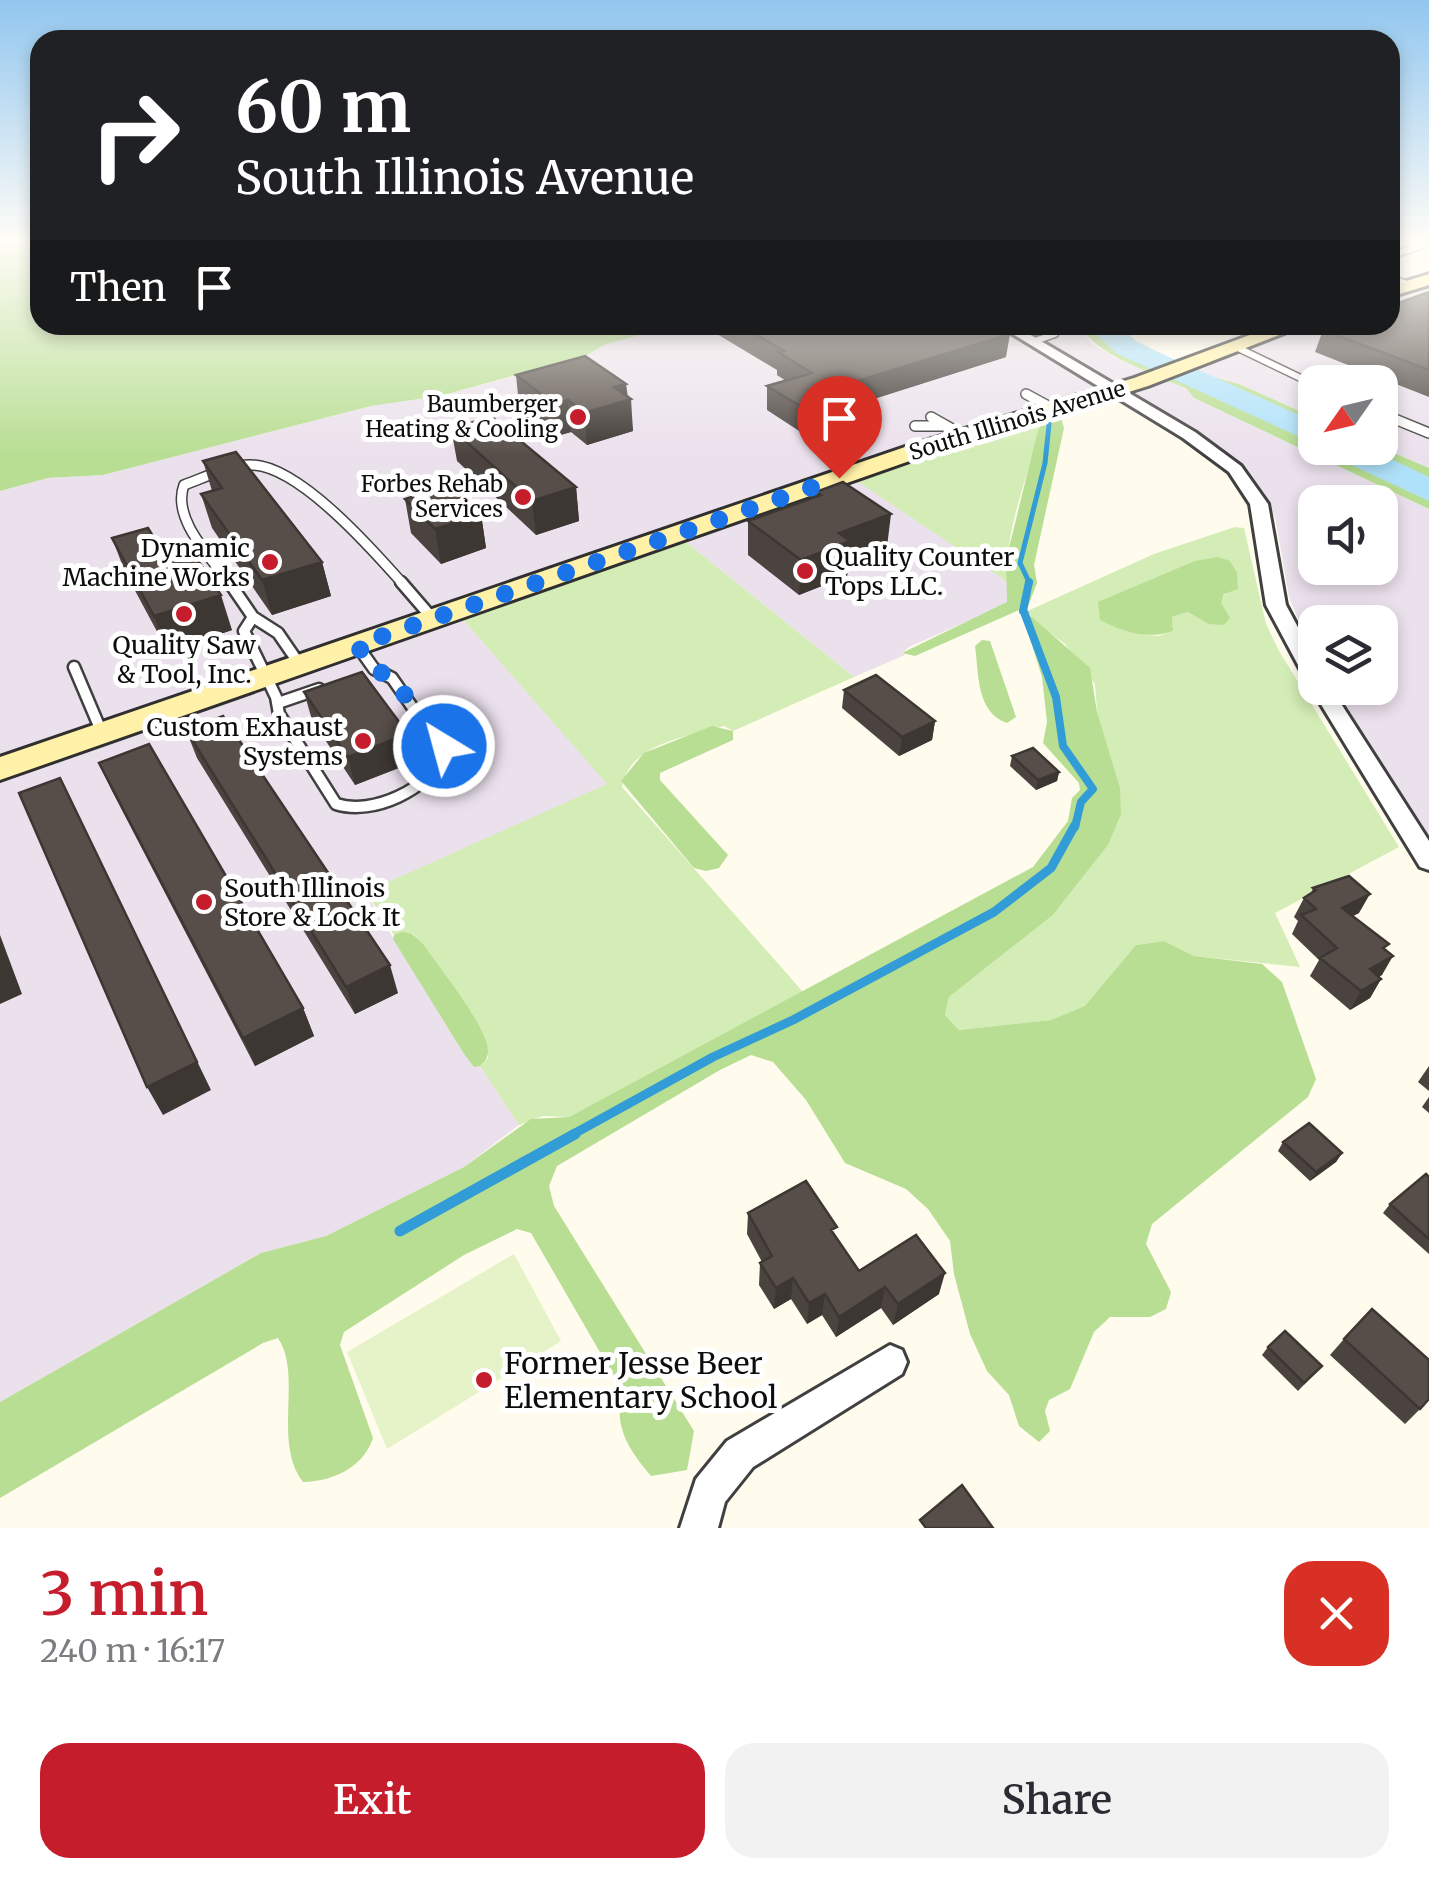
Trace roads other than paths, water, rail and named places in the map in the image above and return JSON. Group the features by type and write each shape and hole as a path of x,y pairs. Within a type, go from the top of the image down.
{"main road":[{"name":"South Illinois Avenue","path":"0,768 433,619 955,431 1147,380 1268,335"}],"street":[{"path":"1021,335 1209,448 1235,469 1253,492 1261,512 1272,592 1298,651"},
{"path":"1332,705 1429,861"},
{"path":"699,1528 709,1492 740,1454 890,1362"}],"lane":[{"path":"1032,342 1052,335"},
{"path":"1236,347 1298,377"},
{"path":"1026,394 1050,407"},
{"path":"931,417 955,431"},
{"path":"1398,420 1429,433"},
{"path":"914,426 955,431"},
{"path":"300,665 278,633 253,617 184,517 179,498 184,486 248,464 278,469 362,537 433,619"},
{"path":"253,617 244,631 281,702 280,714 336,804 351,809 426,782 437,773 446,754 392,678 374,669 357,645"},
{"path":"74,667 102,733"},
{"path":"356,676 374,669"},
{"path":"281,702 337,682"}],"waterway":[{"path":"1112,335 1148,358 1298,426"},
{"path":"1030,584 1020,563 1045,463 1050,415"},
{"path":"1377,465 1429,490"},
{"path":"1023,611 1029,582"},
{"path":"1024,612 1056,697 1063,746 1093,789 1081,802 1075,827"},
{"path":"570,1136 713,1057 793,1020 994,912 1051,868 1075,825"},
{"path":"400,1231 575,1134"}],"place":[{"name":"Baumberger Heating & Cooling","path":"578,417"},
{"name":"Forbes Rehab Services","path":"523,497"},
{"name":"Dynamic Machine Works","path":"270,562"},
{"name":"Quality Counter Tops LLC.","path":"805,571"},
{"name":"Quality Saw & Tool, Inc.","path":"184,614"},
{"name":"Custom Exhaust Systems","path":"363,741"},
{"name":"South Illinois Store & Lock It","path":"204,902"},
{"name":"Former Jesse Beer Elementary School","path":"484,1380"}]}
